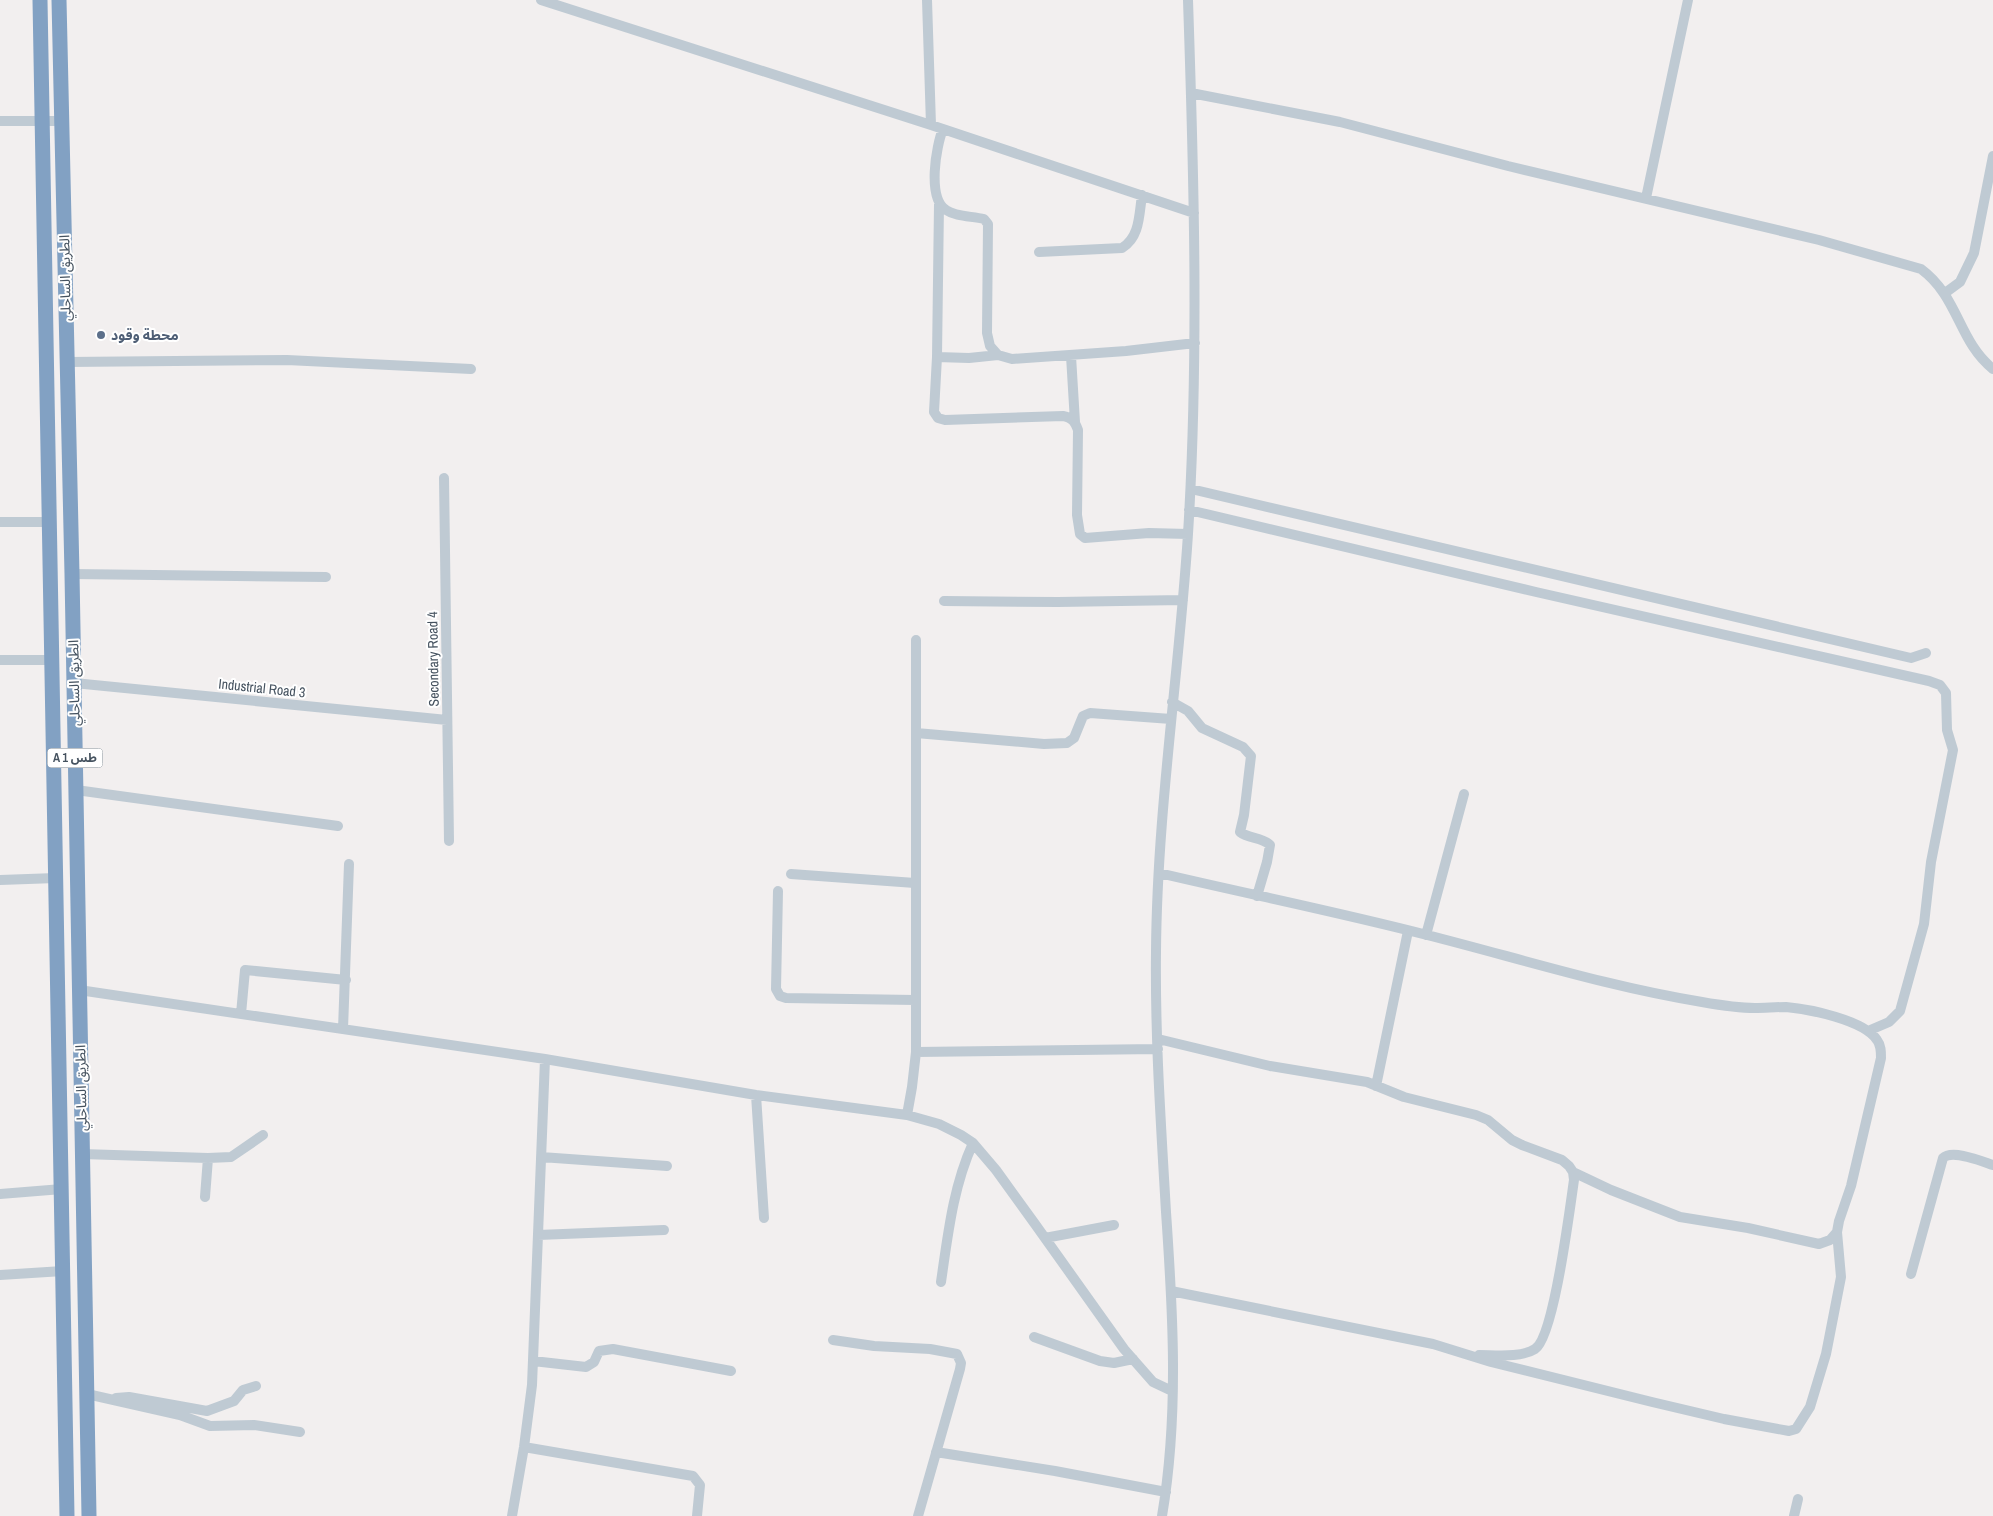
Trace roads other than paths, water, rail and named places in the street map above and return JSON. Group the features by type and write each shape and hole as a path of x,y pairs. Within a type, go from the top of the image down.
{"highway":[{"name":"الطريق الساحلي","path":"40,0 44,121 67,1516"},
{"name":"الطريق الساحلي","path":"59,0 72,574 89,1516"}],"street":[{"path":"541,0 931,124 1194,213"},
{"path":"927,0 931,124"},
{"path":"1162,1516 1170,1460 1174,1329 1158,1044 1156,953 1159,873 1170,719 1188,534 1195,343 1192,93 1188,0"},
{"path":"1646,198 1688,0"},
{"path":"1192,93 1340,122 1508,166 1819,240 1921,269 1933,278 1945,293 1953,306 1970,345 1993,369"},
{"path":"0,121 61,121"},
{"path":"943,129 936,151 935,188 939,204 937,357 934,412 938,418 945,420 1063,416 1070,417 1075,422"},
{"path":"1945,293 1960,282 1974,253 1993,156"},
{"path":"1039,252 1122,248 1131,243 1136,233 1142,195"},
{"path":"939,204 946,211 984,219 988,224 987,334 990,346 998,355"},
{"path":"937,357 969,358 998,355 1012,359 1071,356 1195,343"},
{"path":"1071,356 1075,422 1078,430 1079,486 1077,515 1080,534 1085,538 1149,533 1188,534"},
{"path":"67,362 288,360 471,369"},
{"name":"Secondary Road 4","path":"444,478 449,841"},
{"path":"1190,490 1911,658 1926,652"},
{"path":"1189,510 1318,542 1940,685 1946,693 1947,730 1953,750 1931,862 1924,924 1900,1011 1889,1022 1868,1030"},
{"path":"0,522 50,522"},
{"path":"72,574 326,577"},
{"path":"944,601 1183,600"},
{"path":"907,1115 916,1052 916,640"},
{"path":"0,660 52,660"},
{"name":"Industrial Road 3","path":"74,683 447,720"},
{"path":"1172,702 1188,711 1202,728 1243,747 1251,756 1244,815 1240,832 1244,835 1266,841 1270,845 1257,896"},
{"path":"916,733 1044,744 1067,743 1074,738 1083,716 1090,713 1170,719"},
{"path":"76,790 338,826"},
{"path":"1426,935 1464,794"},
{"path":"343,1029 349,864"},
{"path":"1159,873 1426,935 1557,970 1680,999 1722,1006 1785,1007 1803,1010 1860,1025 1878,1040 1882,1058 1838,1232 1841,1277 1826,1354 1810,1407 1796,1429 1789,1431 1724,1419 1468,1355 1433,1344 1171,1291"},
{"path":"792,874 915,883"},
{"path":"0,880 56,878"},
{"path":"778,891 776,989 780,996 786,998 915,1000"},
{"path":"1376,1086 1408,931"},
{"path":"241,1014 246,970 346,980"},
{"path":"79,990 545,1059 756,1095 907,1115 939,1124 973,1143 996,1170 1133,1360 1153,1382 1172,1392"},
{"path":"916,1052 1158,1044 1353,1080 1376,1086 1404,1097 1476,1114 1488,1120 1512,1140 1562,1160 1573,1172 1611,1190 1680,1217 1748,1228 1819,1244 1830,1240 1838,1232"},
{"path":"512,1516 532,1385 545,1059"},
{"path":"756,1095 764,1218"},
{"path":"82,1154 231,1157 263,1135"},
{"path":"941,1282 955,1194 963,1164 973,1143"},
{"path":"1911,1274 1943,1158 1950,1154 1960,1155 1993,1165"},
{"path":"541,1157 667,1166"},
{"path":"205,1197 208,1158"},
{"path":"1468,1355 1520,1354 1534,1350 1541,1344 1550,1319 1567,1227 1574,1180 1573,1172"},
{"path":"0,1194 62,1189"},
{"path":"1045,1238 1114,1226"},
{"path":"538,1235 664,1230"},
{"path":"0,1275 63,1271"},
{"path":"1034,1337 1100,1361 1114,1363 1133,1360"},
{"path":"833,1340 866,1345 930,1349 957,1354 961,1363 960,1369 918,1516"},
{"path":"533,1361 586,1367 594,1362 599,1351 613,1349 731,1371"},
{"path":"112,1399 129,1397 207,1411 234,1401 243,1390 256,1386"},
{"path":"87,1394 180,1415 210,1426 254,1425 300,1432"},
{"path":"524,1447 693,1476 700,1485 697,1516"},
{"path":"936,1452 1055,1471 1166,1492"},
{"path":"1794,1516 1798,1499"}],"place":[{"name":"محطة وقود","path":"101,335"}]}
